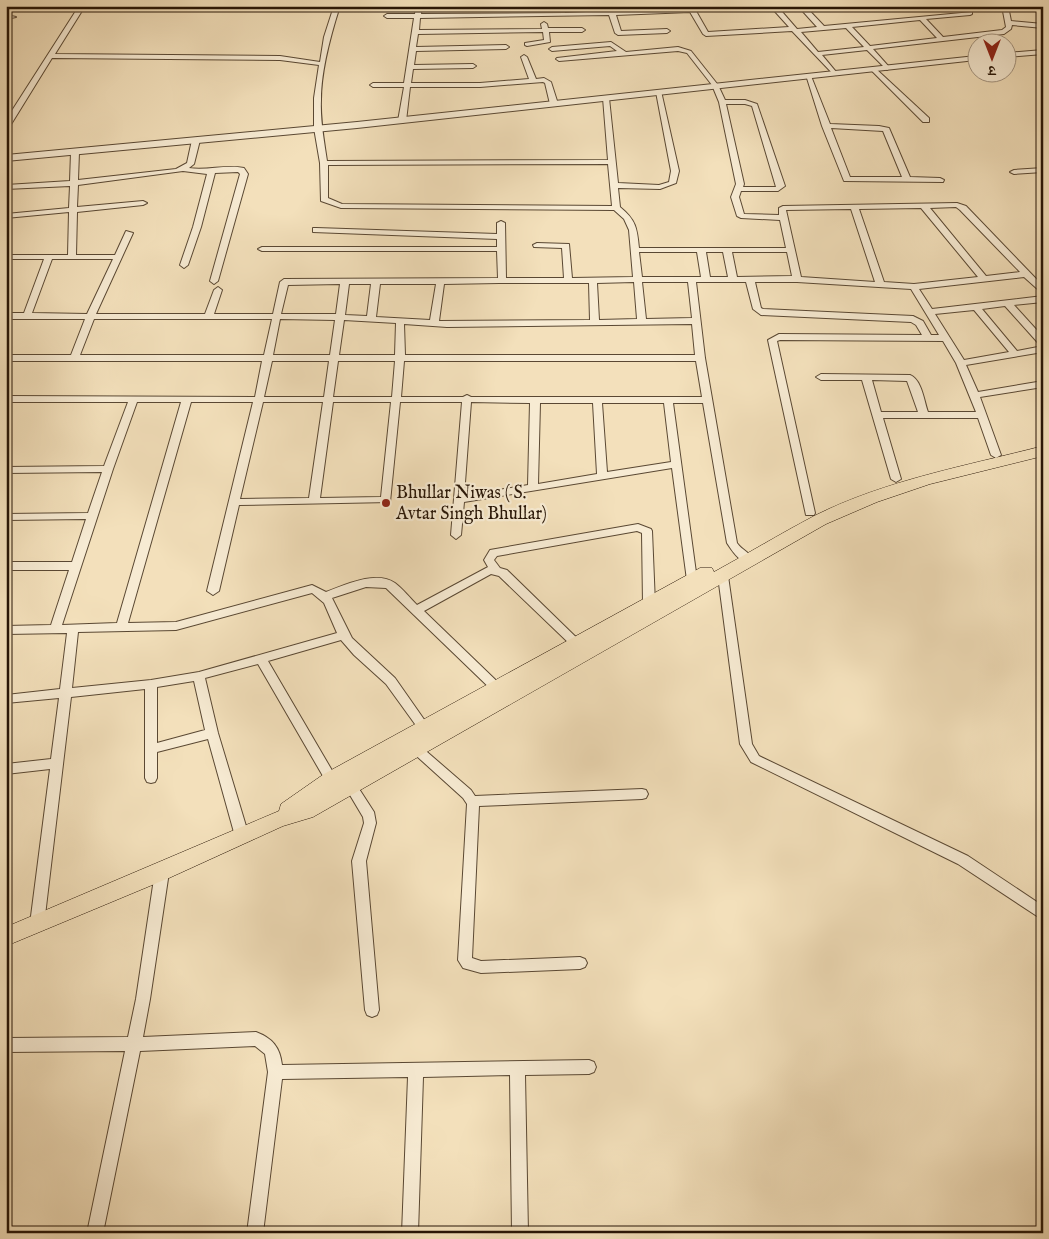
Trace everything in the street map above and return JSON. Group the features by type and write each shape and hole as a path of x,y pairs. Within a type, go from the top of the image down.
{"highway":[{"path":"276,820 297,802 331,779 424,728 502,693 723,576 744,557 810,513 853,493 896,479 953,463 996,455 1043,441"},
{"path":"6,937 162,872 276,820 306,810 415,748 577,644 692,580 820,520 862,501 960,471 1043,452"}],"street":[{"path":"6,126 82,6"},
{"path":"337,6 327,37 317,98 318,128 324,163 324,199 341,206 616,208"},
{"path":"402,121 419,6"},
{"path":"484,6 484,16"},
{"path":"563,6 565,15"},
{"path":"387,16 565,15 599,10 612,13 707,9 711,6"},
{"path":"773,6 834,73"},
{"path":"801,6 823,29"},
{"path":"817,54 1004,32 1009,29 1005,6"},
{"path":"692,10 706,34 823,29 970,13"},
{"path":"612,13 618,33 667,31"},
{"path":"527,44 548,41 542,15"},
{"path":"922,19 942,40"},
{"path":"1008,23 1043,26"},
{"path":"848,26 887,68"},
{"path":"416,32 582,30"},
{"path":"552,49 608,44 616,46 624,53"},
{"path":"414,49 506,47"},
{"path":"559,59 686,50 715,86 722,102 740,184 735,197 741,216 784,218"},
{"path":"1016,54 1043,52"},
{"path":"52,56 280,58 323,64"},
{"path":"524,57 533,81"},
{"path":"6,158 402,121 966,59"},
{"path":"411,67 473,66"},
{"path":"873,69 926,120"},
{"path":"808,76 847,179 940,180"},
{"path":"373,85 480,85 533,81 548,82 554,104"},
{"path":"614,185 660,187 672,184 675,171 659,92"},
{"path":"606,98 610,162 616,208 632,225 642,322"},
{"path":"722,102 745,102 755,105 781,186 775,189 739,190"},
{"path":"826,126 879,128 886,130 907,180"},
{"path":"183,169 190,164 196,140"},
{"path":"72,256 73,210 76,183 75,152"},
{"path":"324,163 610,162"},
{"path":"6,187 76,183 183,169 241,170 244,174 208,318"},
{"path":"1014,172 1043,170"},
{"path":"184,265 197,227 212,171"},
{"path":"6,216 143,202"},
{"path":"924,206 984,279"},
{"path":"797,279 782,210 787,207 960,206 1043,291"},
{"path":"855,208 880,284"},
{"path":"501,223 502,282"},
{"path":"316,230 501,236"},
{"path":"74,358 90,317 129,233"},
{"path":"537,245 566,246 568,281"},
{"path":"262,249 501,249"},
{"path":"635,250 790,250"},
{"path":"701,250 706,280"},
{"path":"727,250 733,280"},
{"path":"6,257 119,256"},
{"path":"27,316 50,257"},
{"path":"213,591 259,398 284,282 440,283 797,279 914,286 1025,274"},
{"path":"750,279 757,308 761,312 913,319 920,323 927,338"},
{"path":"692,280 700,358 732,544 744,557"},
{"path":"593,281 594,322"},
{"path":"314,501 345,282"},
{"path":"371,318 376,282"},
{"path":"434,323 440,283"},
{"path":"914,286 961,363 975,395 996,455"},
{"path":"930,312 1043,299"},
{"path":"1007,303 1043,343"},
{"path":"976,307 1015,354"},
{"path":"6,316 341,317 434,323 697,321"},
{"path":"235,502 386,500 400,359 400,320"},
{"path":"810,513 771,341 779,337 947,338"},
{"path":"961,363 1043,349"},
{"path":"6,358 700,358"},
{"path":"821,377 906,378 913,380 924,415"},
{"path":"866,377 896,479"},
{"path":"975,395 1043,384"},
{"path":"55,629 108,469 134,398"},
{"path":"122,628 187,398"},
{"path":"6,399 467,398 707,400"},
{"path":"456,535 467,398"},
{"path":"533,488 535,399"},
{"path":"597,399 602,476"},
{"path":"668,400 692,580"},
{"path":"877,415 982,415"},
{"path":"458,500 677,464"},
{"path":"6,470 108,469"},
{"path":"6,517 92,516"},
{"path":"495,570 489,560 494,553 638,527 646,531 649,604"},
{"path":"6,566 75,566"},
{"path":"415,611 490,570 495,570 503,573 577,644"},
{"path":"723,576 746,744 750,754 764,763 956,856 1043,914"},
{"path":"325,596 370,582 383,582 390,585 502,693"},
{"path":"6,630 162,627 192,622 312,589 318,590 325,596 344,635 356,652 378,668 395,686 424,728"},
{"path":"37,924 73,629"},
{"path":"6,699 151,684 200,676 344,635"},
{"path":"261,659 331,779"},
{"path":"200,676 212,733 242,836"},
{"path":"150,778 151,684"},
{"path":"151,749 212,733"},
{"path":"415,748 467,794 472,801 465,960 468,964 481,967 580,963"},
{"path":"6,770 58,763"},
{"path":"350,785 369,816 370,823 359,861 372,1010"},
{"path":"472,801 642,794"},
{"path":"96,1233 133,1044 162,872"},
{"path":"6,1045 133,1044 256,1039 272,1048 275,1072 255,1233"},
{"path":"275,1072 589,1067"},
{"path":"517,1068 520,1233"},
{"path":"410,1233 416,1070"}],"place":[{"name":"Bhullar Niwas ( S. Avtar Singh Bhullar)","path":"386,503"}]}
